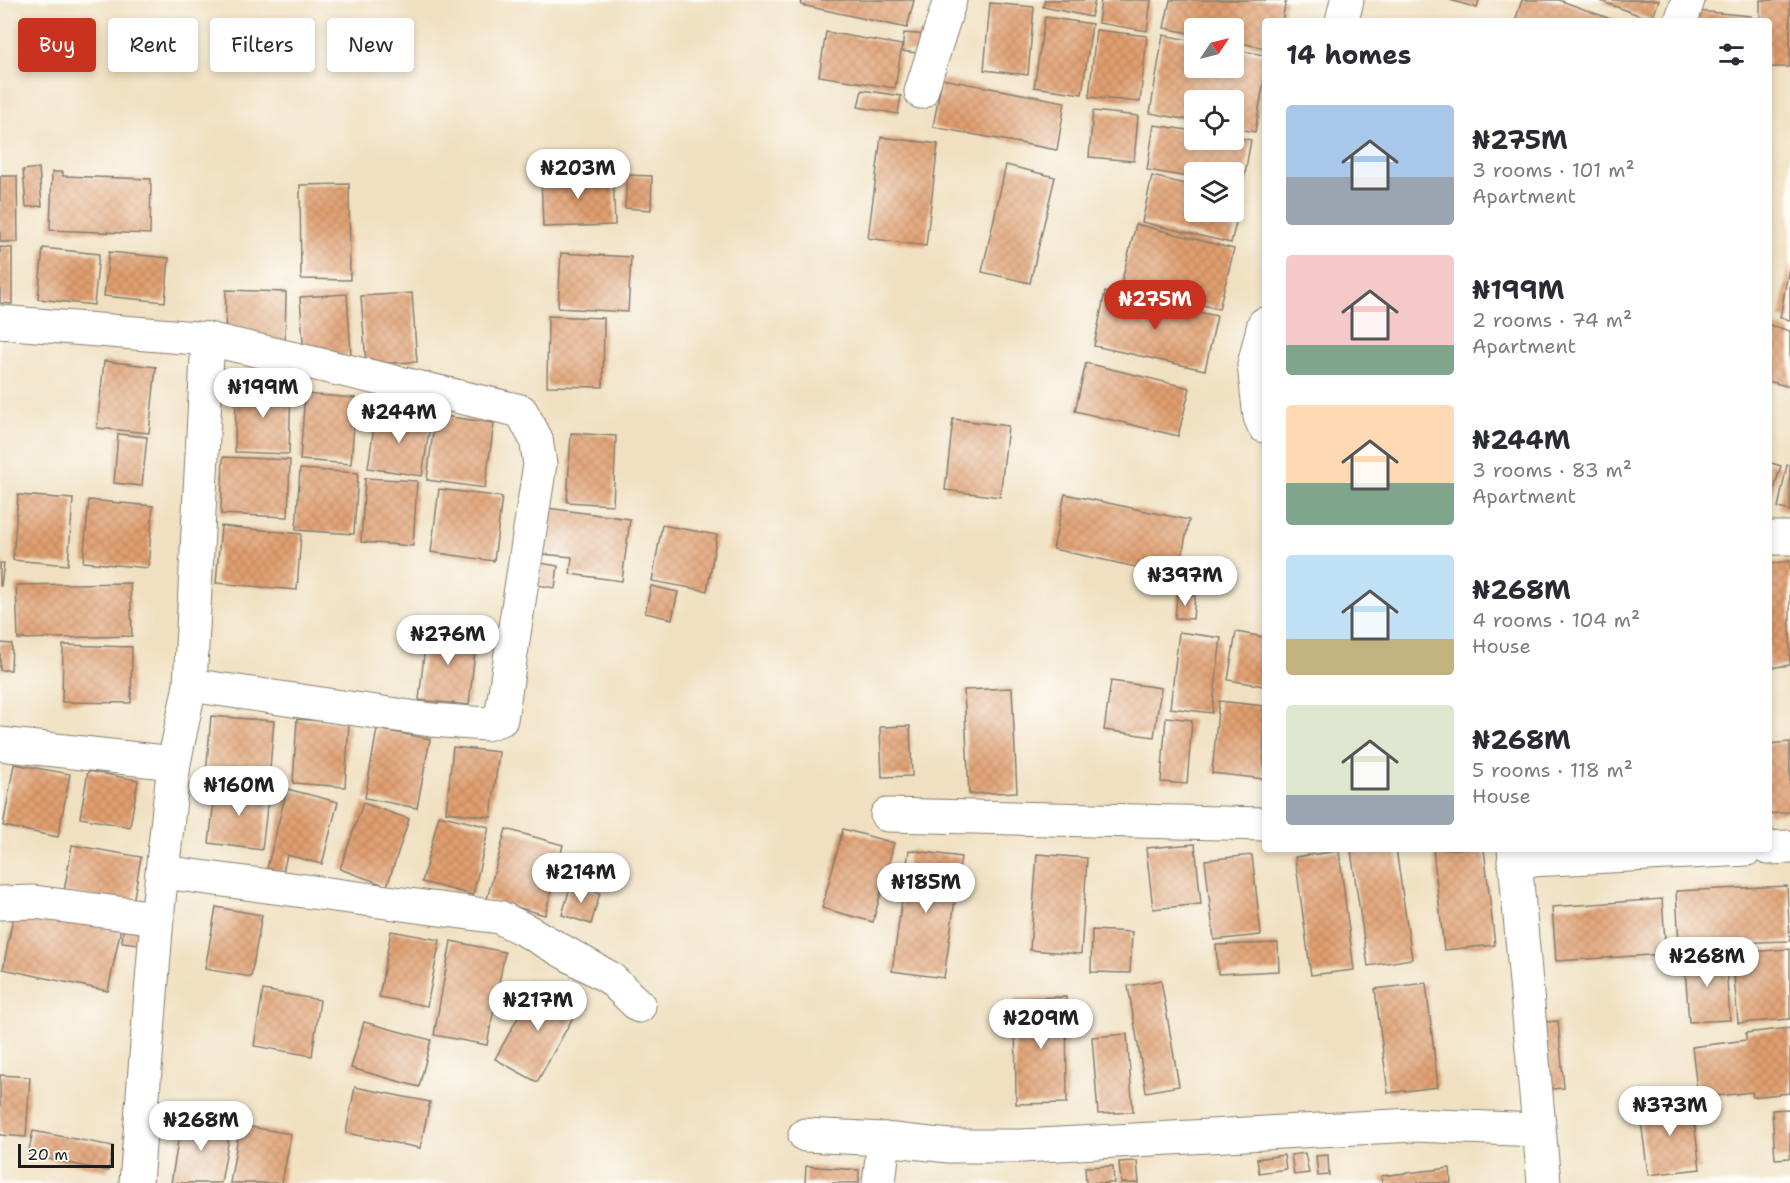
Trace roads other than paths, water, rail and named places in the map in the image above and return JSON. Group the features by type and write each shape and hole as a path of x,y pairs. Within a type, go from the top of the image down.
{"street":[{"path":"921,92 950,0"},
{"path":"1343,18 1347,0"},
{"path":"1682,18 1688,0"},
{"path":"0,322 208,339 521,411 536,439 540,464 501,719 486,724 431,720 190,685"},
{"path":"1262,332 1254,365 1262,422"},
{"path":"136,1183 157,918 174,763 190,685 208,339"},
{"path":"1772,538 1790,538"},
{"path":"0,744 174,763"},
{"path":"887,816 1262,824"},
{"path":"1772,848 1790,847"},
{"path":"1544,1183 1514,855 1630,852"},
{"path":"163,872 498,917 610,978 639,1006"},
{"path":"0,903 34,902 157,918"},
{"path":"806,1134 949,1146 1022,1146 1413,1125 1538,1130"},
{"path":"879,1183 884,1139"}]}
